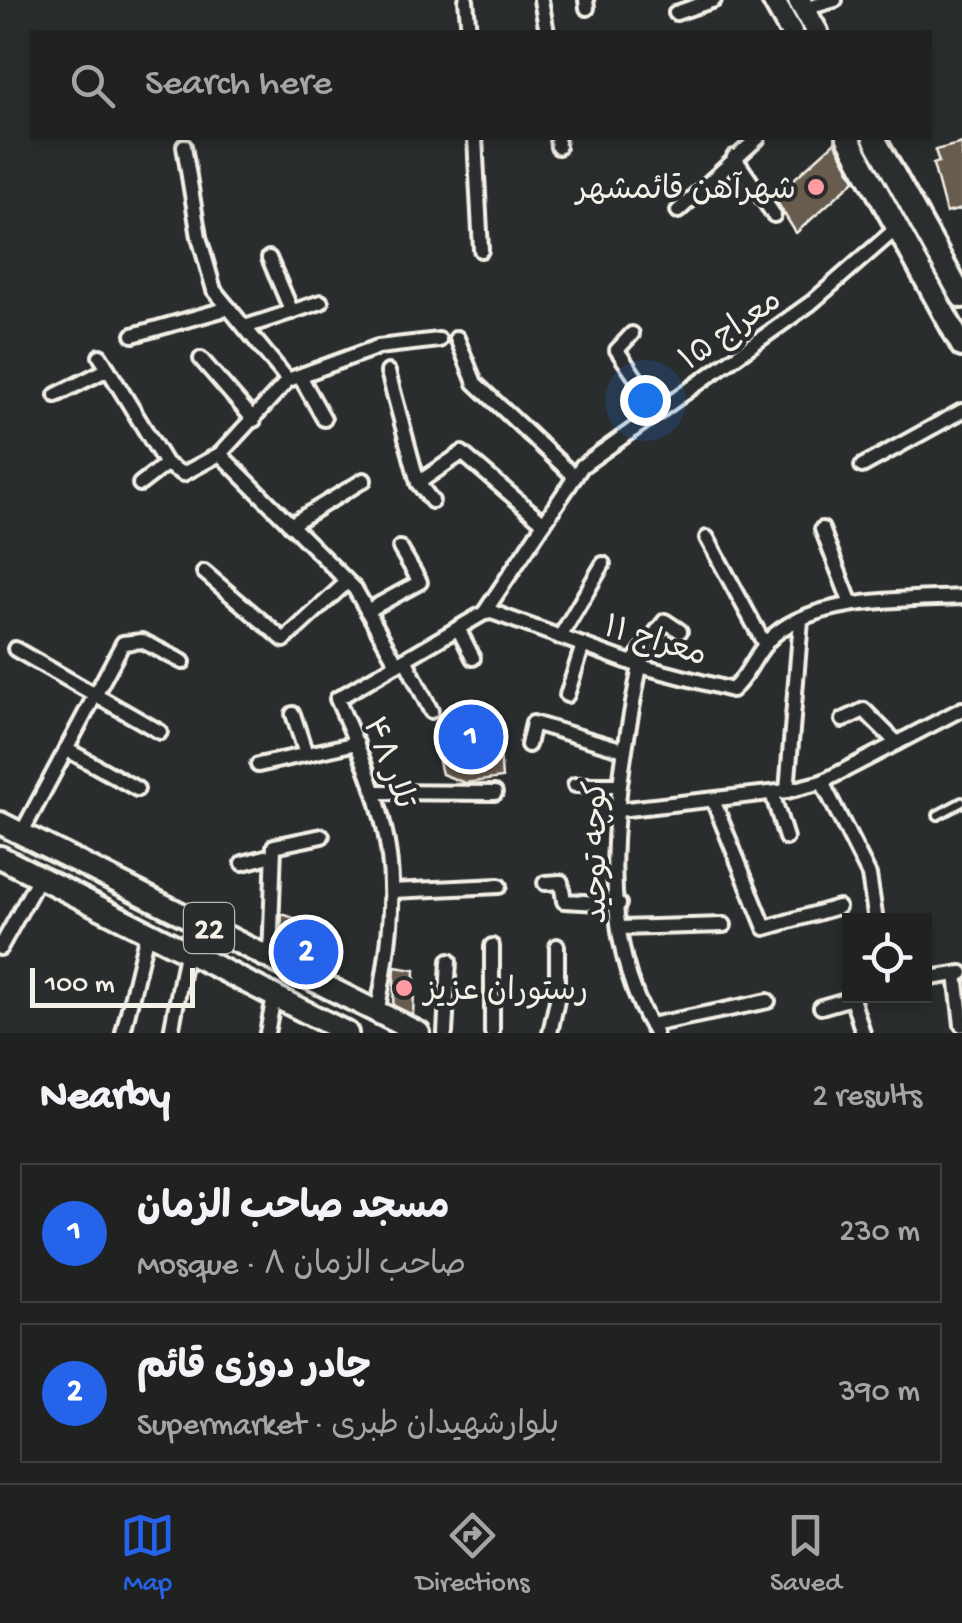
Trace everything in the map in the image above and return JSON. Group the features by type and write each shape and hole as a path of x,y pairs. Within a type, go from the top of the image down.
{"highway":[{"path":"773,0 790,30"},
{"path":"802,4 816,30"},
{"path":"849,140 962,346"},
{"path":"875,140 962,297"},
{"name":"22","path":"6,826 418,1033"},
{"name":"22","path":"5,860 347,1033"}],"street":[{"path":"466,0 469,30"},
{"path":"540,0 547,30"},
{"path":"676,13 714,0"},
{"path":"802,4 834,0"},
{"path":"475,140 481,250"},
{"path":"678,211 755,140"},
{"path":"184,146 199,237 214,290 294,378 324,419"},
{"path":"734,156 774,215"},
{"name":"معراج ۱۵","path":"484,613 582,466 811,304 897,228"},
{"path":"269,258 292,312"},
{"path":"245,327 321,302"},
{"path":"133,335 229,308"},
{"path":"632,334 617,350 658,412"},
{"path":"457,338 475,384 574,477"},
{"path":"100,356 166,464 183,474 220,454 294,378 378,347 439,340"},
{"path":"202,359 254,420"},
{"path":"56,395 108,369"},
{"path":"388,372 418,483 432,501"},
{"path":"862,466 962,411"},
{"path":"418,483 462,453 544,523"},
{"path":"220,454 348,582 431,711"},
{"path":"140,484 166,464"},
{"path":"290,525 364,480"},
{"path":"822,528 851,604"},
{"path":"707,538 765,645"},
{"path":"367,611 420,582 400,548"},
{"path":"560,636 603,564"},
{"path":"204,572 284,640 348,582"},
{"name":"معراج ۱۱","path":"484,613 636,664 732,690 765,645 801,620 851,604 962,597"},
{"name":"تلار ۴۸","path":"378,1014 390,950 394,868 376,792 337,699 484,613"},
{"path":"788,792 801,620"},
{"path":"636,664 665,621 680,630"},
{"path":"458,628 473,658"},
{"path":"6,826 66,749 123,643 131,640 183,662"},
{"path":"567,695 583,645"},
{"path":"15,649 160,732"},
{"name":"کوچه توحید","path":"636,664 619,785 620,928 623,961 634,996 653,1029"},
{"path":"618,810 788,792 822,782 962,709"},
{"path":"843,720 864,710 897,743"},
{"path":"292,714 306,754"},
{"path":"528,744 532,723 624,750"},
{"path":"258,765 357,743"},
{"path":"66,749 137,790"},
{"path":"822,782 869,875 875,913"},
{"path":"575,785 619,785"},
{"path":"376,792 495,793"},
{"path":"772,793 786,838"},
{"path":"713,800 766,928 838,907"},
{"path":"270,959 274,846 322,836"},
{"path":"243,863 273,856"},
{"path":"0,948 40,876"},
{"path":"545,883 561,882 564,902 619,904"},
{"path":"392,891 499,886"},
{"path":"620,928 724,925"},
{"path":"123,1033 148,934"},
{"path":"492,946 492,1033"},
{"path":"550,1033 557,1000 556,946"},
{"path":"171,1033 186,953"},
{"path":"446,1033 449,961"},
{"path":"932,978 959,973 962,1025"},
{"path":"266,1033 274,997"},
{"path":"821,1007 852,998 863,1033"},
{"path":"653,1029 768,1001"}],"lane":[{"path":"938,815 962,802"}],"building":[{"name":"شهرآهن قائمشهر","path":"835,142 855,180 796,233 774,197"},
{"path":"962,143 962,209 946,213 933,164 939,162 935,150"},
{"path":"481,708 498,725 502,778 465,783 442,774 436,749 450,726"},
{"path":"282,914 306,922 302,959 280,948"},
{"name":"رستوران عزیز","path":"395,967 415,970 413,1015 393,1005"}],"place":[{"name":"شهرآهن قائمشهر","path":"816,187"},
{"name":"مسجد صاحب الزمان","path":"471,737"},
{"name":"چادر دوزی قائم","path":"306,952"},
{"name":"رستوران عزیز","path":"404,988"}]}
